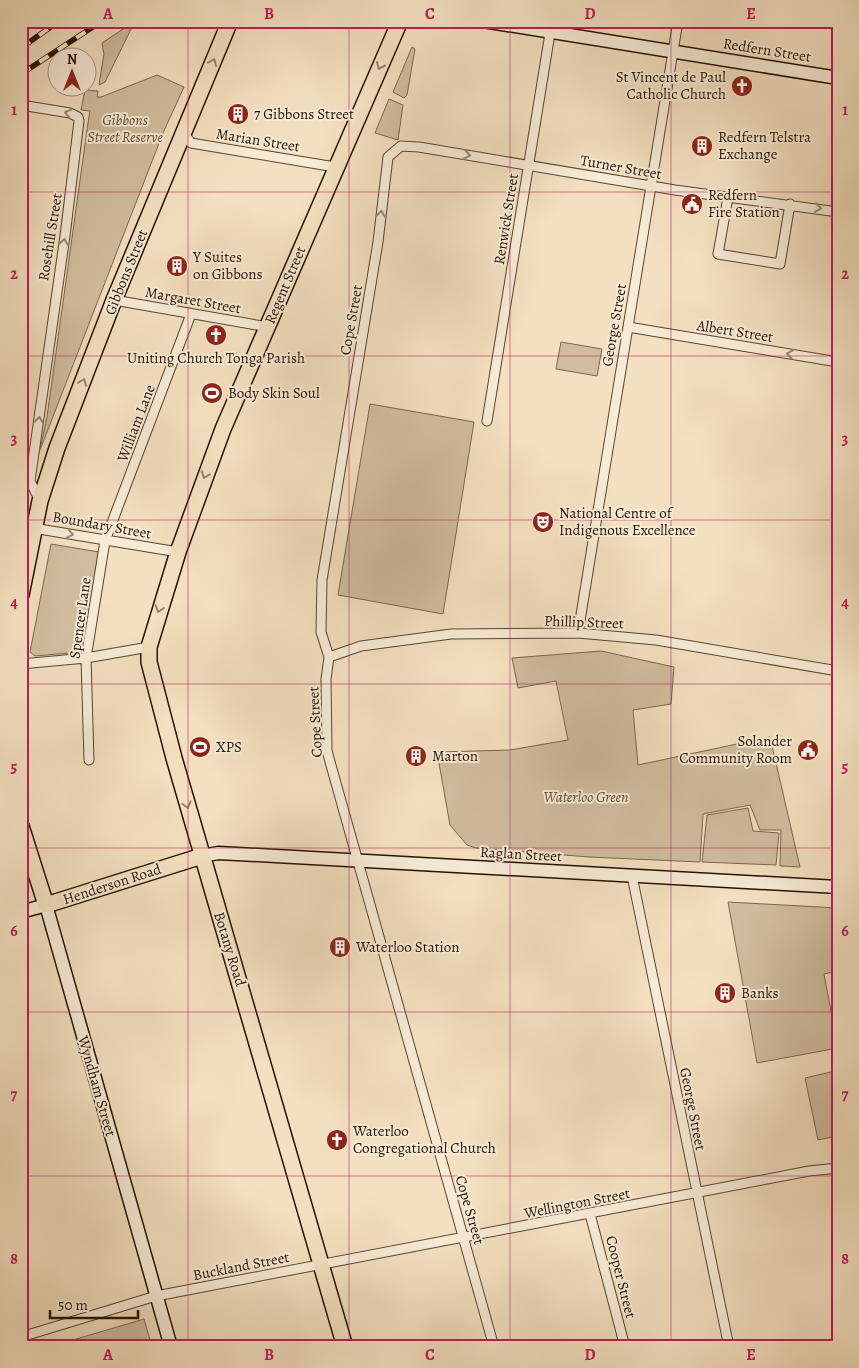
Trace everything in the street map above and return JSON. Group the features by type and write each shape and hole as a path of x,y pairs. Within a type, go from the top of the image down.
{"main road":[{"name":"Gibbons Street","path":"28,527 40,501 57,448 114,300 230,21"},
{"name":"Regent Street","path":"178,552 223,429 268,328 335,167 400,21"},
{"path":"21,595 28,527"},
{"name":"Botany Road","path":"178,552 149,647 149,662 202,856 345,1347"},
{"name":"Wyndham Street","path":"21,826 46,905"},
{"name":"Henderson Road","path":"46,905 202,856"}],"street":[{"name":"Redfern Street","path":"483,21 551,26 674,52 838,78"},
{"name":"George Street","path":"578,633 678,21"},
{"name":"Renwick Street","path":"487,421 551,26"},
{"name":"Rosehill Street","path":"21,105 74,114 79,121 30,481 40,501"},
{"name":"Marian Street","path":"183,132 191,143 335,167"},
{"name":"Turner Street","path":"400,146 652,186 838,212"},
{"name":"Cope Street","path":"400,146 388,157 378,242 322,580 321,632 329,657 326,679 327,751 494,1347"},
{"path":"728,197 718,254 780,264 790,204"},
{"name":"Margaret Street","path":"114,300 268,328"},
{"name":"William Lane","path":"105,541 191,314"},
{"name":"Albert Street","path":"628,327 838,362"},
{"name":"Boundary Street","path":"28,527 178,552"},
{"name":"Spencer Lane","path":"89,760 86,658 105,541"},
{"name":"Phillip Street","path":"329,657 361,646 450,634 578,633 656,640 838,670"},
{"path":"21,664 86,658 149,647"},
{"name":"Raglan Street","path":"202,856 223,853 838,887"},
{"name":"George Street","path":"632,876 729,1347"},
{"name":"Henderson Road","path":"21,912 46,905"},
{"name":"Wyndham Street","path":"46,905 171,1347"},
{"name":"Wellington Street","path":"321,1265 809,1171 838,1168"},
{"name":"Cooper Street","path":"590,1214 625,1347"},
{"name":"Buckland Street","path":"21,1337 156,1296 321,1265"}],"green space":[{"path":"135,21 105,82 99,85 104,54 102,43"},
{"path":"412,47 415,49 407,95 404,98 393,92"},
{"name":"Gibbons Street Reserve","path":"157,75 184,87 163,133 40,450 47,417 90,111 81,110 83,98 101,97"},
{"path":"389,99 403,105 398,140 375,133"},
{"path":"561,342 602,349 597,376 556,369"},
{"path":"370,404 474,422 443,614 338,595"},
{"path":"51,544 99,552 86,648 81,652 35,656 30,652"},
{"name":"Waterloo Green","path":"601,651 674,667 671,704 633,710 638,765 770,737 800,867 780,866 781,830 760,830 750,805 703,814 700,862 589,857 476,848 467,845 450,825 437,752 510,750 568,740 556,681 518,688 512,658"},
{"path":"748,808 753,831 779,833 776,865 702,862 707,815"},
{"path":"728,902 838,908 838,971 824,974 838,1048 757,1063"},
{"path":"835,1071 838,1084 838,1136 818,1140 805,1078"},
{"path":"144,1319 152,1347 49,1347"}],"railway":[{"path":"21,48 59,21"},
{"path":"21,74 102,21"}],"place":[{"name":"St Vincent de Paul Catholic Church","path":"742,86"},
{"name":"7 Gibbons Street","path":"238,114"},
{"name":"Redfern Telstra Exchange","path":"702,146"},
{"name":"Redfern Fire Station","path":"692,204"},
{"name":"Y Suites on Gibbons","path":"177,266"},
{"name":"Uniting Church Tonga Parish","path":"216,335"},
{"name":"Body Skin Soul","path":"212,393"},
{"name":"National Centre of Indigenous Excellence","path":"543,522"},
{"name":"XPS","path":"200,747"},
{"name":"Solander Community Room","path":"808,750"},
{"name":"Marton","path":"416,756"},
{"name":"Waterloo Station","path":"340,947"},
{"name":"Banks","path":"725,993"},
{"name":"Waterloo Congregational Church","path":"337,1140"}]}
